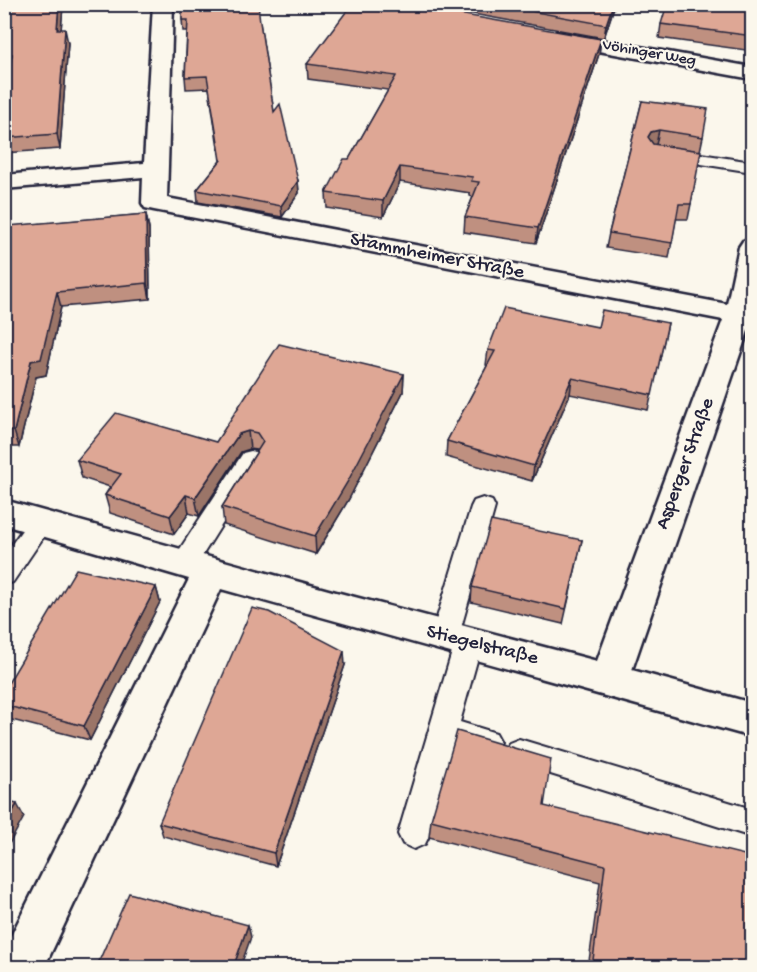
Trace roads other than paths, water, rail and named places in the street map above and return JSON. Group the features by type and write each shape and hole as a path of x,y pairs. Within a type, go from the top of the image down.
{"street":[{"name":"Stammheimer Straße","path":"163,4 154,203 746,316"},
{"name":"Vöhinger Weg","path":"533,34 753,73"},
{"path":"4,182 156,169"},
{"name":"Asperger Straße","path":"610,678 746,316 752,256"},
{"name":"Stiegelstraße","path":"4,512 197,569 456,640 610,678 753,720"},
{"path":"20,968 197,569"}],"lane":[{"path":"656,152 753,167"},
{"path":"197,569 251,459"},
{"path":"414,834 444,730 456,640 483,507"},
{"path":"4,575 41,522"},
{"path":"444,730 753,823"}]}
